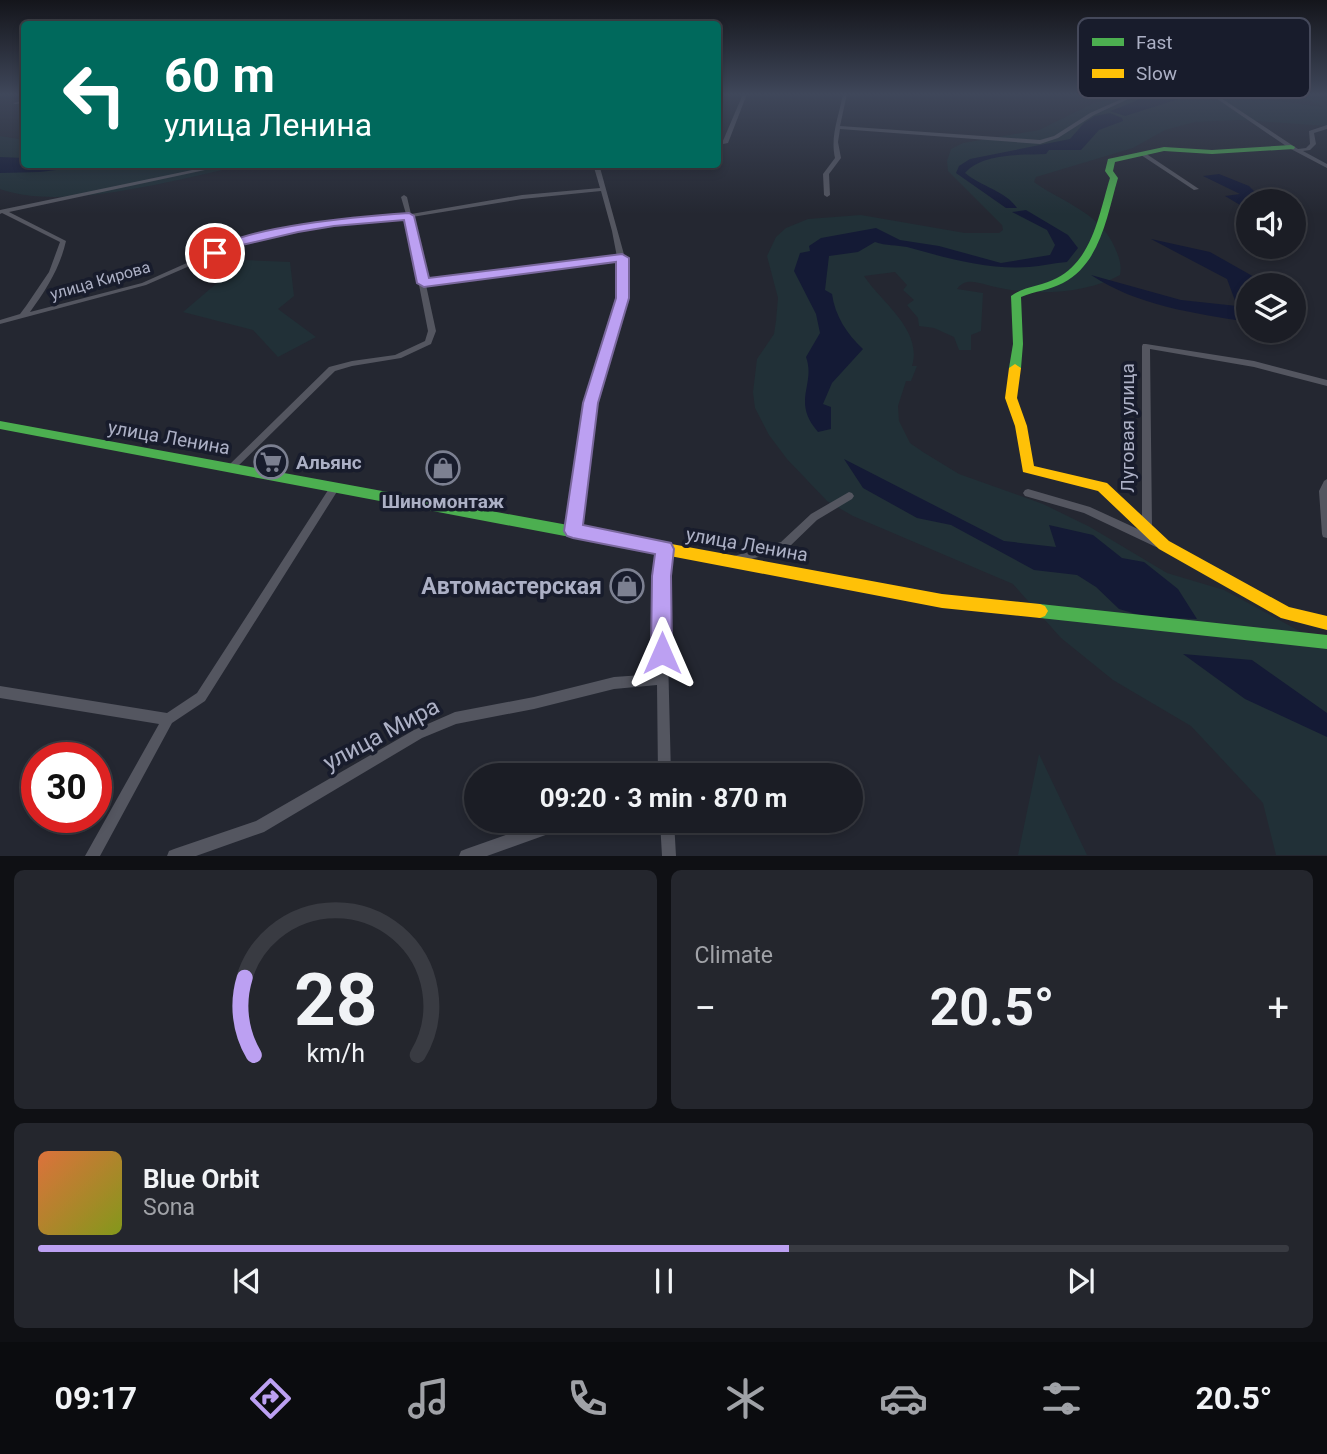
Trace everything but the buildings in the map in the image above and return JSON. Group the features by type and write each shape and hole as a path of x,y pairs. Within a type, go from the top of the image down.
{"street":[{"path":"725,143 729,134"},
{"path":"827,195 826,174 838,158 835,149 837,134"},
{"path":"932,134 1041,142 1061,134"},
{"path":"1272,134 1327,166"},
{"path":"1294,149 1308,149 1313,144 1311,134"},
{"name":"Луговая улица","path":"1294,149 1212,152 1164,149 1111,160 1108,171 1114,178 1087,261 1059,282 1034,287 1016,296 1018,344 1011,398 1021,426 1028,470 1102,487 1164,545 1286,613 1327,623"},
{"path":"1143,154 1196,189"},
{"path":"1,212 212,168"},
{"path":"573,531 591,403 623,298 622,258 597,168"},
{"name":"улица Кирова","path":"0,322 144,284 238,242 334,222 409,216 522,197 603,189"},
{"path":"232,467 332,369 351,362 389,359 410,353 428,342 432,331 404,197"},
{"path":"1,212 63,241 49,283 22,317"},
{"path":"424,283 622,258"},
{"name":"Луговая улица","path":"1147,527 1146,346 1254,364 1327,383"},
{"name":"улица Ленина","path":"0,425 734,560 942,601 1327,642"},
{"path":"1327,482 1324,491 1327,534"},
{"path":"92,856 168,719 201,697 335,487"},
{"path":"1028,493 1087,510 1164,545"},
{"path":"734,560 784,545 814,517 849,496"},
{"path":"665,549 661,576 665,763"},
{"name":"улица Мира","path":"174,856 259,827 395,746 455,718 534,704 614,683 662,679"},
{"path":"0,692 168,719"},
{"path":"466,856 531,833"},
{"path":"668,833 669,856"}],"shaded area":[{"path":"1016,134 1158,134 1133,148 1036,177 1034,182 1080,209 1100,225 1116,251 1120,275 1090,287 1057,292 1023,291 977,282 964,283 957,289 983,293 981,331 971,335 971,350 959,350 954,337 934,328 919,326 918,318 907,305 914,300 903,290 907,285 895,272 864,276 898,317 912,340 912,366 917,366 911,381 906,381 898,406 899,421 910,443 959,474 1043,504 1090,527 1167,573 1224,590 1327,646 1327,855 1276,855 1263,803 1191,726 1113,680 1061,638 1013,584 853,516 827,501 787,459 769,435 755,408 753,392 757,359 774,334 776,321 778,298 767,256 776,237 786,228 808,219 861,215 965,233 999,233 1003,230 1002,225 948,171 947,161 951,149 963,143"},
{"path":"0,136 21,140 21,168 232,168 155,185 88,195 26,195 0,189"},
{"path":"244,260 290,262 294,296 278,309 316,337 278,357 253,330 183,312"},
{"path":"1039,754 1087,855 1018,855"}],"water":[{"path":"1074,134 1095,134 1081,150 1049,150 1046,154 992,158 972,166 965,173 1006,197 1017,208 1006,208 956,173 959,166 970,159 1070,139"},
{"path":"0,157 21,158 21,168 72,168 40,172 0,173"},
{"path":"1219,174 1252,189 1236,189 1236,192 1203,176"},
{"path":"1236,195 1236,203 1225,196"},
{"path":"1026,210 1068,235 1078,248 1067,262 1029,267 999,267 875,242 858,252 829,256 825,290 832,294 843,324 863,349 832,383 823,404 831,407 831,429 818,432 810,421 805,402 808,376 806,357 820,333 816,314 794,271 800,253 810,251 809,246 821,238 876,228 900,240 939,246 1001,263 1050,255 1055,245 1047,230 1012,212"},
{"path":"1151,239 1210,252 1247,273 1236,273 1236,303 1227,279"},
{"path":"1091,275 1181,300 1236,306 1236,320 1166,307 1109,286"},
{"path":"844,459 1004,541 1056,547 1049,525 1093,535 1122,558 1144,562 1178,589 1197,619 1146,617 1119,609 1096,587 1077,575 1034,570 951,525 917,518 863,488"},
{"path":"1183,654 1252,660 1327,713 1327,737 1245,699"}],"traffic: fast":[{"path":"1015,368 1018,344 1016,296 1058,282 1082,264 1096,238 1114,178 1109,171 1111,161 1164,149 1212,152 1291,147"},
{"path":"0,425 628,542"},
{"path":"1040,611 1327,642"}],"traffic: slow":[{"path":"1015,368 1011,398 1021,426 1028,469 1102,487 1164,545 1286,613 1327,623"},
{"path":"628,542 942,601 1040,611"}],"place":[{"name":"Альянс","path":"271,462"},
{"name":"Шиномонтаж","path":"443,468"},
{"name":"Автомастерская","path":"627,586"}],"route":[{"path":"215,253 238,242 334,222 409,216 424,283 622,258 623,298 591,403 573,531 665,549 661,576 662,653"}]}
